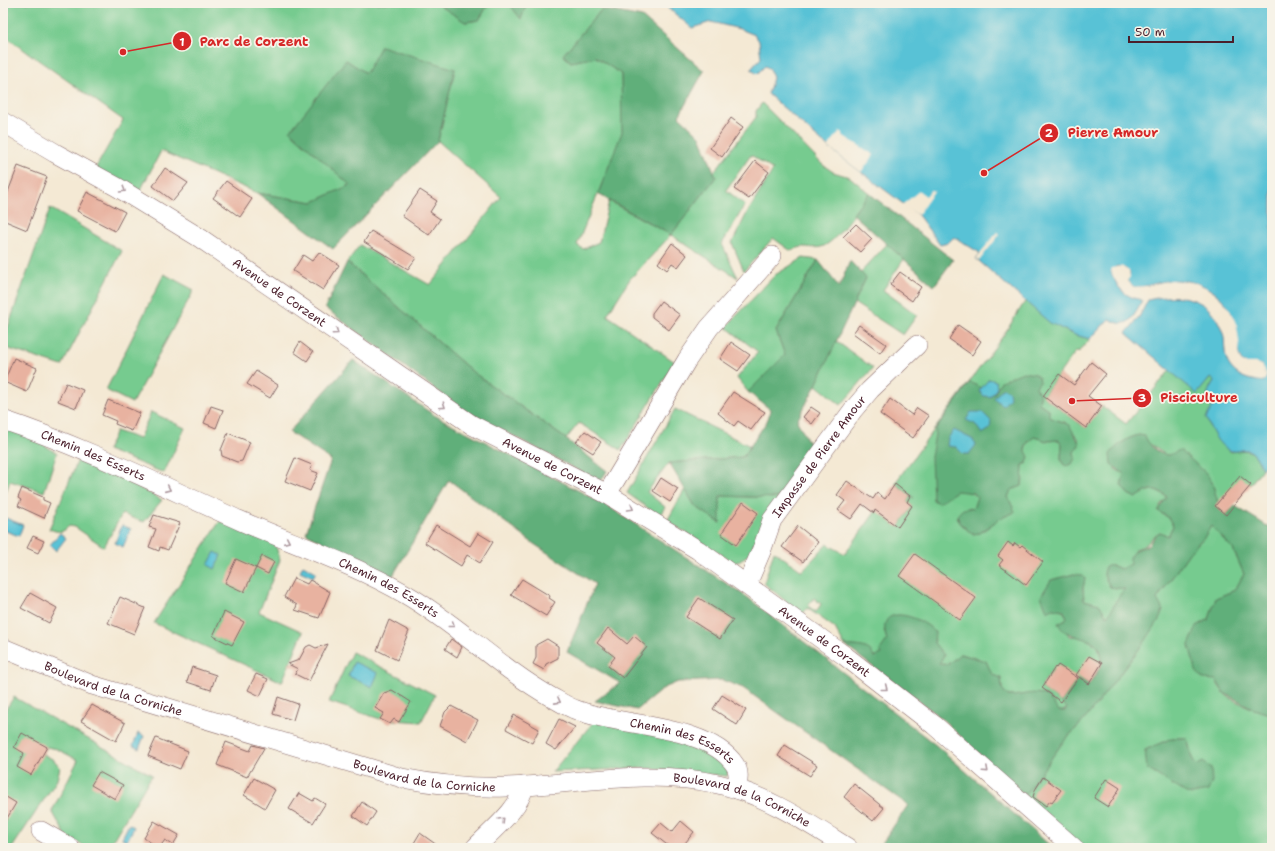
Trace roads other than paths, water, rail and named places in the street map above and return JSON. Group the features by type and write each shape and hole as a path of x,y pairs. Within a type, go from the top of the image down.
{"street":[{"name":"Avenue de Corzent","path":"3,122 117,187 200,238 440,405 472,424 606,494 688,543 845,656 934,725 1074,848"},
{"path":"606,494 687,360 709,328 772,256"},
{"name":"Impasse de Pierre Amour","path":"745,583 756,562 772,520 853,410 870,390 917,345"},
{"name":"Chemin des Esserts","path":"3,420 71,446 375,578 408,595 448,621 506,669 575,710 647,726 702,741 721,751 735,765 739,775 737,789"},
{"name":"Boulevard de la Corniche","path":"3,648 43,666 92,685 402,778 452,786 524,786 656,776 700,780 737,789 784,810 848,848"},
{"path":"475,848 516,806 522,796 524,786"},
{"path":"40,831 70,848"}],"water":[{"path":"666,3 1272,3 1272,458 1262,469 1255,455 1250,451 1232,451 1225,448 1215,436 1206,418 1212,408 1208,401 1208,394 1214,381 1210,378 1197,394 1126,333 1138,319 1148,300 1183,297 1193,300 1202,304 1211,311 1218,321 1224,335 1226,358 1233,370 1250,380 1264,381 1266,377 1262,365 1243,363 1240,359 1237,333 1233,317 1219,296 1203,286 1176,280 1142,287 1134,287 1127,281 1130,273 1126,269 1117,266 1111,271 1119,287 1130,297 1142,300 1130,320 1121,323 1109,319 1090,339 1075,335 1050,323 976,259 980,253 954,237 948,243 940,245 918,215 828,147 768,94 773,78 770,69 765,66 757,74 751,69 761,58 759,41 755,35 740,29 711,22 692,28 667,7"},
{"path":"989,379 996,381 997,388 990,397 984,396 979,391"},
{"path":"1003,388 1009,392 1010,398 1003,406 994,398"},
{"path":"971,412 982,412 991,421 990,429 982,434 975,424 966,420"},
{"path":"954,430 972,439 976,445 969,454 963,454 956,447 947,446 948,438"},
{"path":"3,517 23,525 19,536 3,530"},
{"path":"122,525 131,529 123,547 115,543"},
{"path":"60,533 66,538 56,551 50,545"},
{"path":"215,552 221,555 215,569 208,565"},
{"path":"303,565 316,572 313,577 300,571"},
{"path":"354,662 378,673 372,687 348,676"},
{"path":"138,733 144,736 139,749 133,746"},
{"path":"129,824 134,827 127,841 122,838"}],"place":[{"name":"Parc de Corzent","path":"123,52"},
{"name":"Pierre Amour","path":"984,173"},
{"name":"Pisciculture","path":"1072,401"}]}
